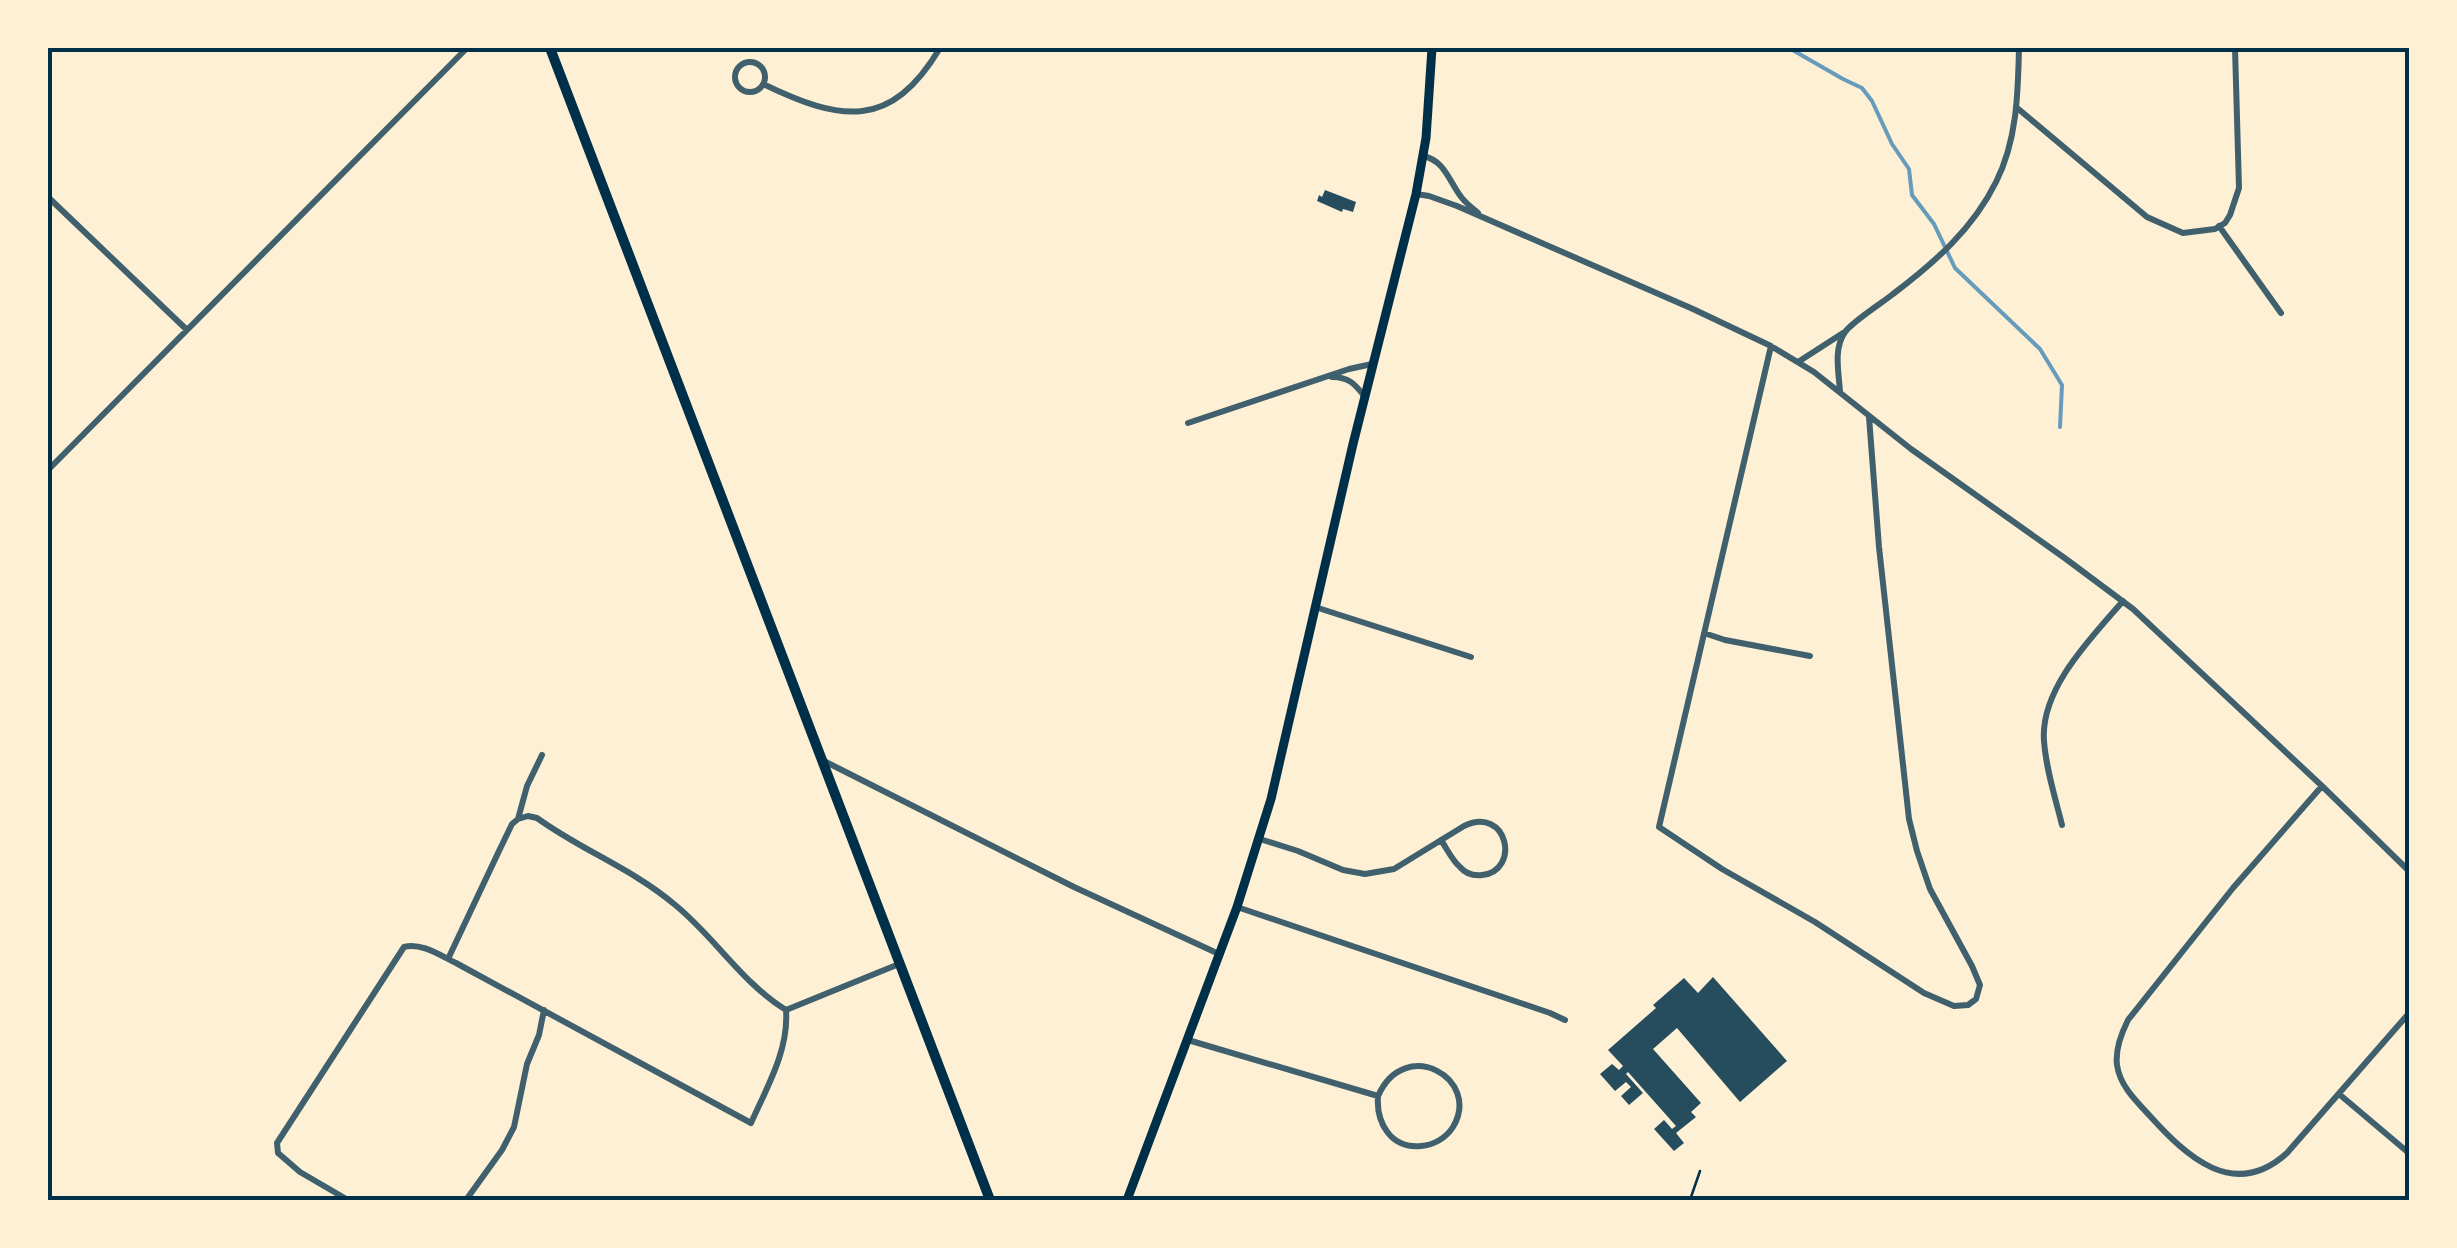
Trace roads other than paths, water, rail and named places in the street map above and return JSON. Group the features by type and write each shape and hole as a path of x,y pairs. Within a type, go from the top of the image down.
{"main road":[{"path":"550,48 990,1200"},
{"path":"1127,1200 1260,839 1416,194 1429,116 1432,48"}],"street":[{"path":"48,470 467,48"},
{"path":"762,84 795,100 848,112 868,112 901,95 930,65 940,48"},
{"path":"1798,362 1846,331 1942,254 1971,222 1998,180 2008,151 2016,108 2019,48"},
{"path":"2016,108 2147,217 2183,233 2196,233 2220,226 2230,215 2239,188 2235,48"},
{"path":"755,63 763,70 762,84 755,91 742,90 736,82 738,68 755,63"},
{"path":"1423,156 1436,160 1465,202 1487,220"},
{"path":"1416,194 1441,200 1693,309 1798,362 2158,631 2410,872"},
{"path":"48,197 186,329"},
{"path":"2220,226 2282,313"},
{"path":"1840,392 1837,369 1846,331"},
{"path":"1771,346 1659,827 1924,994 1954,1006 1968,1006 1979,992 1978,979 1930,889 1909,819 1879,548 1870,417"},
{"path":"1188,423 1372,364"},
{"path":"1325,377 1346,378 1364,397"},
{"path":"2062,825 2044,742 2046,713 2061,678 2123,602"},
{"path":"1315,608 1471,657"},
{"path":"1704,633 1810,656"},
{"path":"518,819 542,756"},
{"path":"821,759 1074,888 1219,954"},
{"path":"2322,786 2233,888 2128,1020 2120,1035 2120,1075 2130,1094 2176,1143 2200,1162 2232,1174 2257,1172 2278,1160 2410,1012"},
{"path":"448,959 512,824 528,816 648,884 696,923 756,986 786,1010"},
{"path":"1260,839 1342,870 1364,874 1394,868 1441,840 1471,823 1488,823 1501,833 1506,851 1498,868 1481,876 1457,864 1441,840"},
{"path":"1237,907 1565,1020"},
{"path":"348,1200 282,1158 277,1148 279,1137 401,950 411,945 448,959 751,1123 784,1044 786,1010"},
{"path":"786,1010 900,964"},
{"path":"466,1200 514,1127 527,1064 544,1010"},
{"path":"1188,1040 1378,1096"},
{"path":"1416,1065 1428,1066 1450,1080 1459,1104 1457,1117 1441,1140 1414,1147 1400,1143 1380,1124 1378,1096 1392,1074 1416,1065"},
{"path":"2339,1094 2410,1154"}],"waterway":[{"path":"1789,48 1862,88 1872,101 1909,169 1912,195 1934,224 1955,268 2040,349 2062,385 2060,427"}]}
